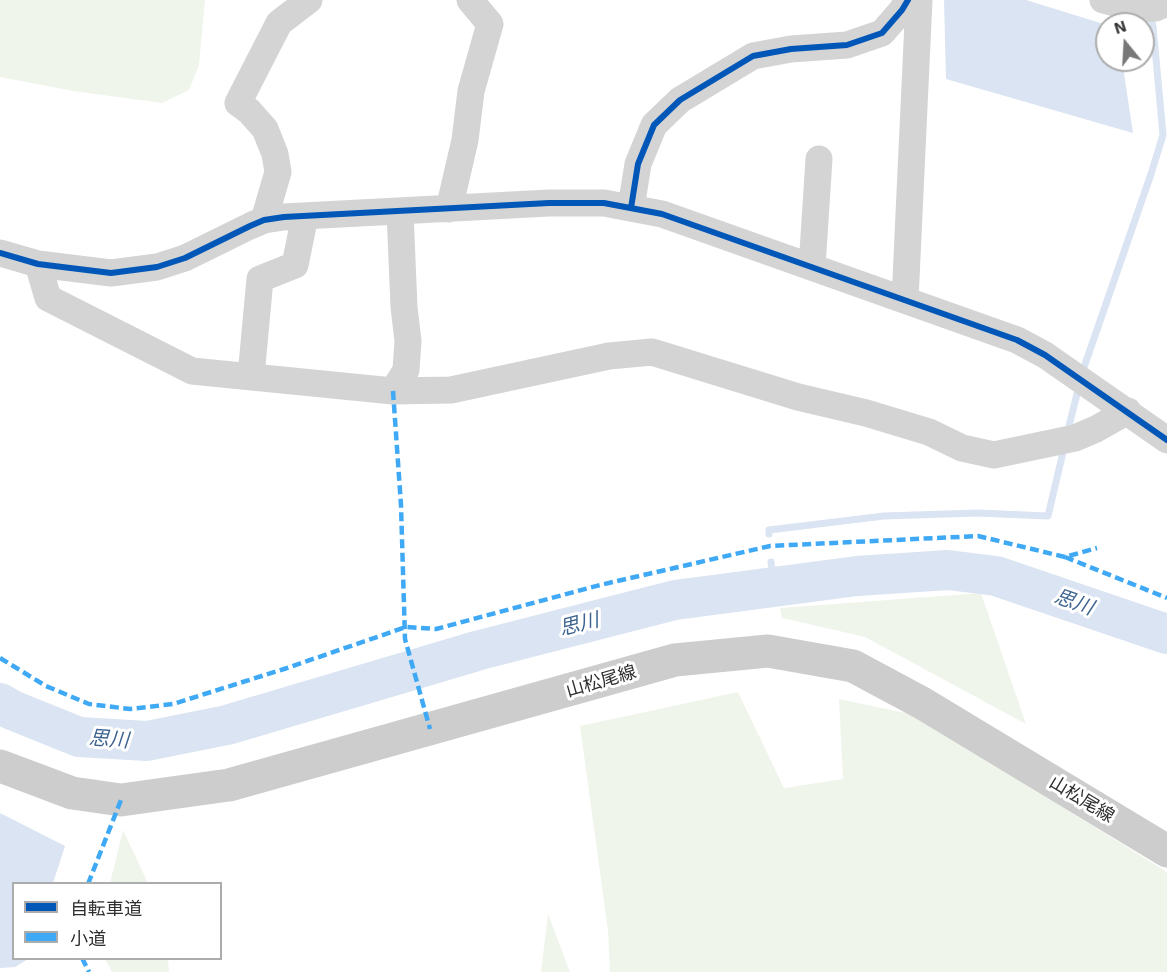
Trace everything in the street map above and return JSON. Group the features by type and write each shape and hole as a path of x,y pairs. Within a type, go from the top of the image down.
{"main road":[{"name":"山松尾線","path":"0,766 72,793 121,800 229,785 675,660 768,651 853,666 932,709 1167,851"}],"street":[{"path":"264,220 278,172 275,154 265,129 249,111 238,103 279,23 309,0"},
{"path":"449,209 465,140 471,91 490,24 470,0"},
{"path":"631,208 638,165 654,125 680,100 753,56 791,49 847,45 882,33 908,0"},
{"path":"905,300 919,0"},
{"path":"1103,0 1154,7"},
{"path":"812,267 819,159"},
{"path":"0,253 38,264 111,273 157,267 203,250 264,220 549,203 604,203 662,214 1017,340 1046,355 1167,440"},
{"path":"393,391 406,370 408,341 404,307 400,212"},
{"path":"251,376 260,279 295,265 304,216"},
{"path":"38,264 48,298 192,371 393,391 451,390 609,356 652,352 798,397 866,413 929,432 963,448 994,455 1064,440 1096,429 1128,411"}],"shaded area":[{"path":"0,0 205,0 199,65 189,90 162,103 73,91 0,77"},
{"path":"944,0 1026,0 1095,21 1095,72 1124,72 1133,133 946,79"},
{"path":"981,593 1026,724 865,637 782,618 780,608"},
{"path":"738,692 784,788 843,779 839,699 915,715 1167,872 1167,972 610,972 608,931 580,726"},
{"path":"0,813 65,846 53,882 12,882 12,960 26,960 15,967 0,968"},
{"path":"123,830 148,882 110,882"},
{"path":"548,914 570,972 541,972"},
{"path":"106,960 168,960 169,972 112,972"}],"waterway":[{"path":"1082,373 1163,135 1155,48"},
{"path":"1067,434 1079,386"},
{"path":"769,534 769,530 884,516 978,513 1048,516 1064,448"},
{"path":"771,562 774,587"},
{"name":"思川","path":"0,703 79,737 147,741 227,725 480,650 675,600 857,576 948,570 996,576 1167,634"}],"marked path":[{"path":"393,391 401,505 405,639 430,729"},
{"path":"0,658 46,686 89,704 130,709 173,704 406,627 436,629 600,585 770,546 978,536 1065,557 1097,548"},
{"path":"1065,557 1167,598"},
{"path":"89,882 121,800"},
{"path":"83,960 89,972"}],"cycle path":[{"path":"631,208 638,164 654,125 680,100 753,56 791,49 847,45 882,33 908,0"},
{"path":"0,253 38,264 111,273 157,267 185,258 264,220 284,217 549,203 604,203 662,214 1017,340 1045,355 1167,440"}]}
